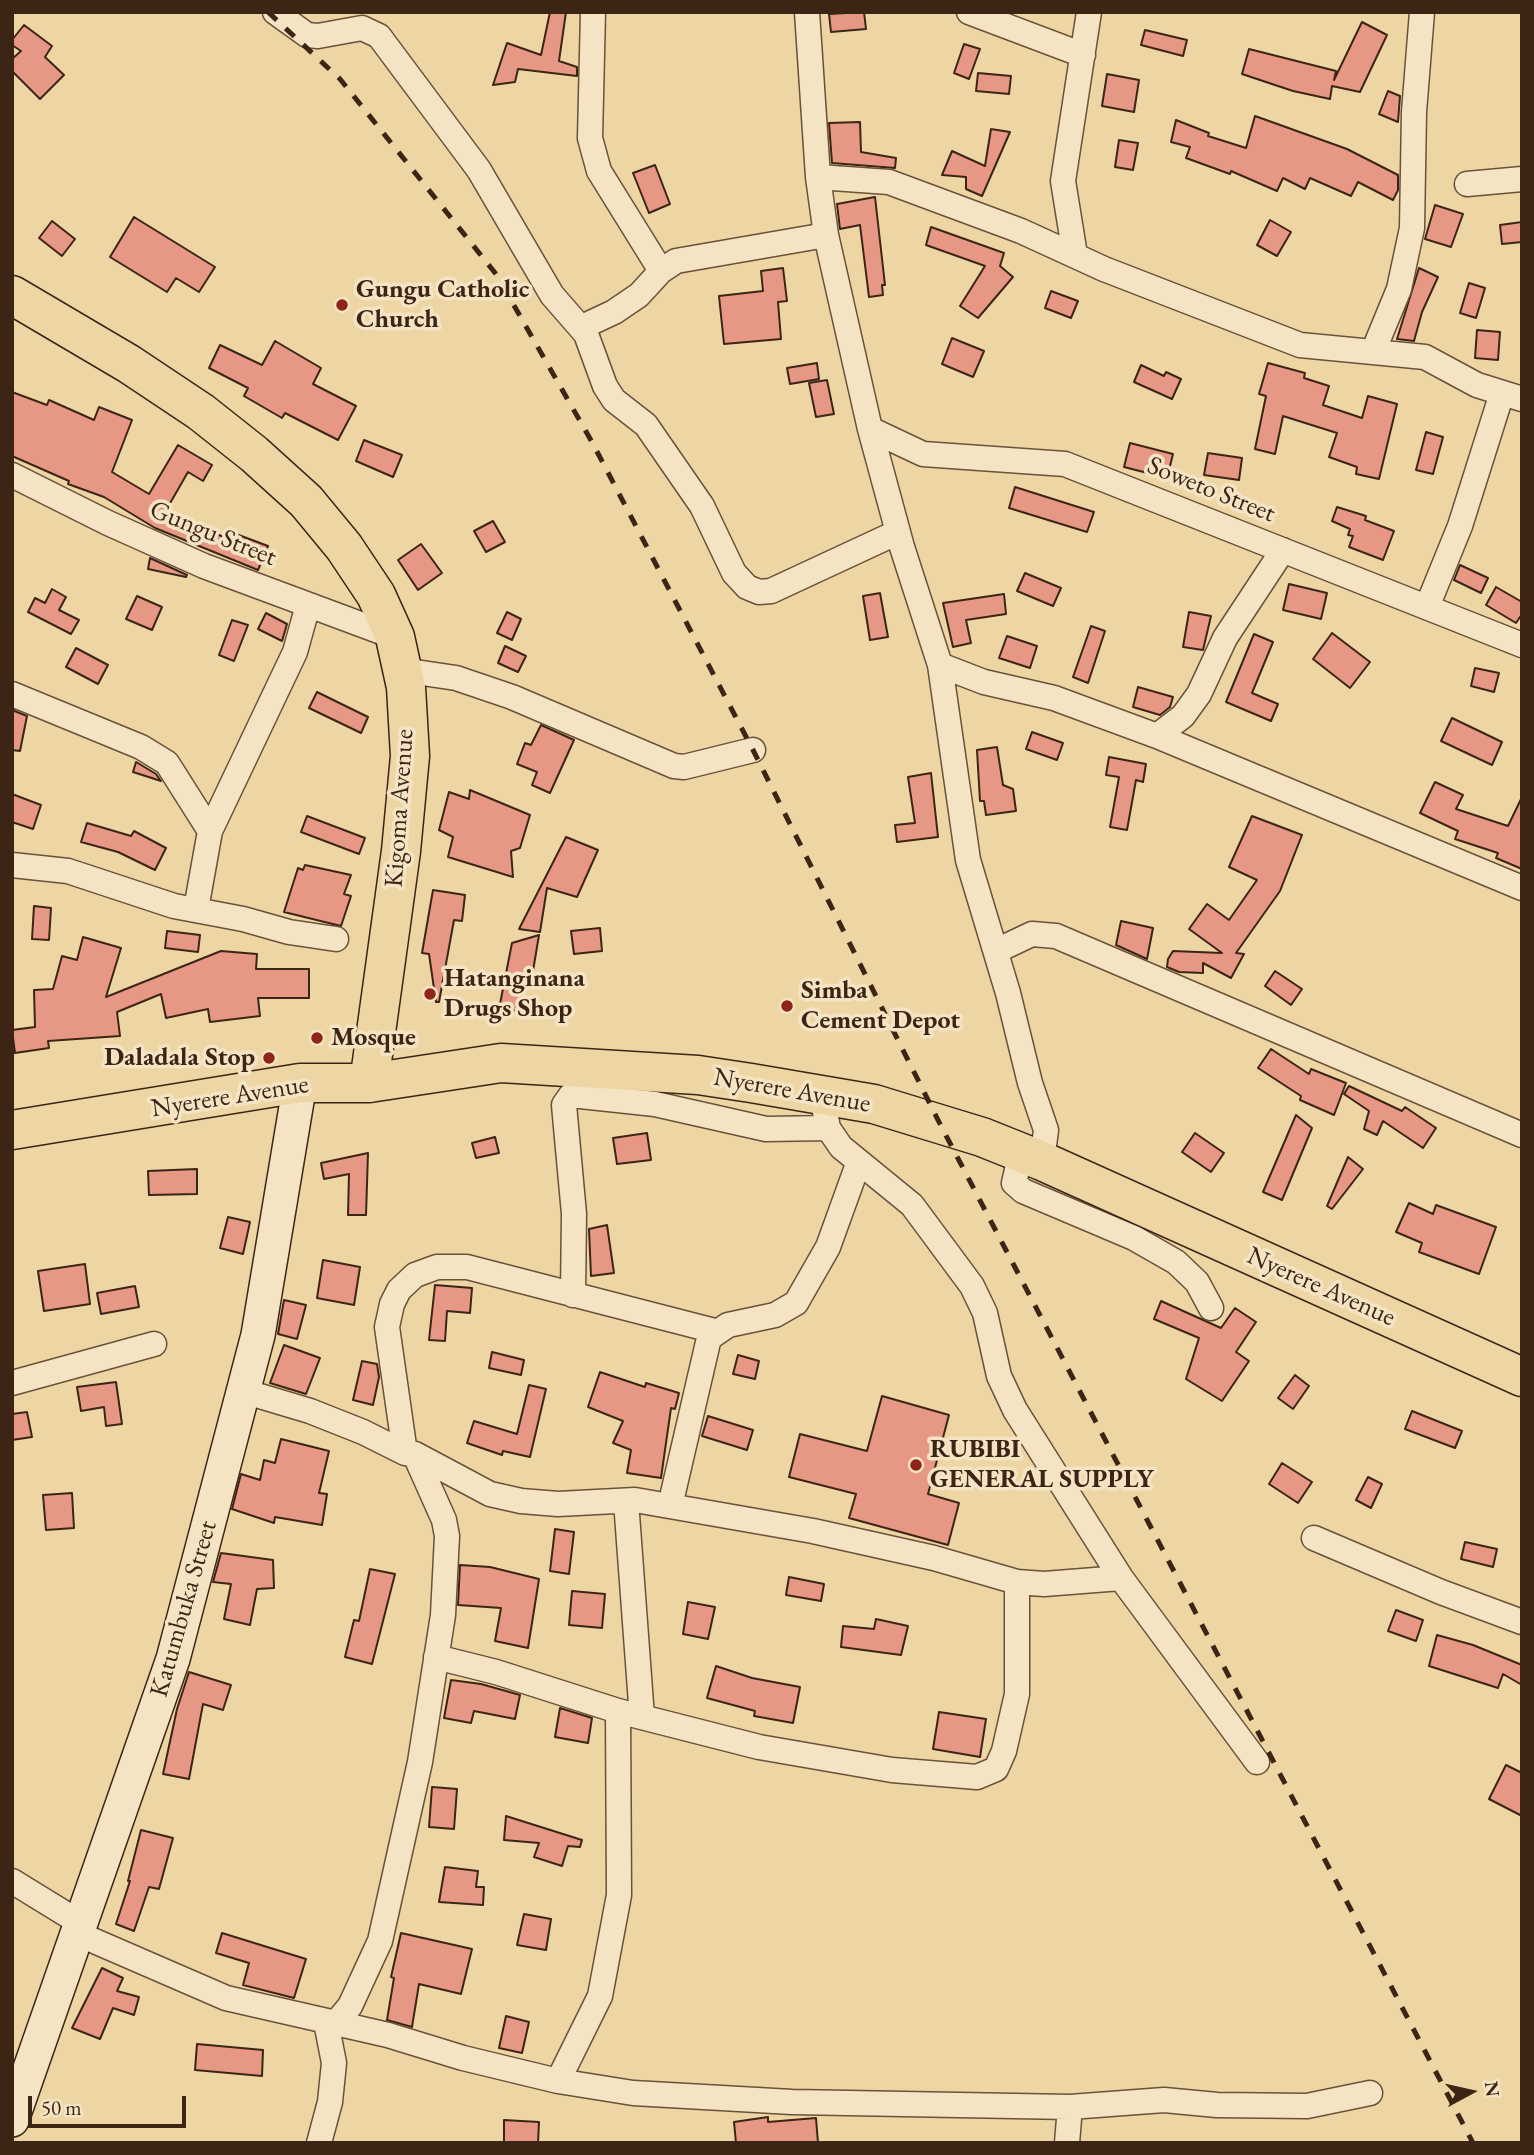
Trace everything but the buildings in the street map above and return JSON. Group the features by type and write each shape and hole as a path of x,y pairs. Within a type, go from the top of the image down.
{"main road":[{"name":"Kigoma Avenue","path":"12,295 139,371 201,412 254,454 306,501 344,547 376,596 399,653 410,756 401,851 369,1083"},
{"name":"Nyerere Avenue","path":"12,1130 300,1083 369,1083 500,1063 698,1074 825,1112 874,1104 982,1136 1032,1156 1522,1377"},
{"name":"Katumbuka Street","path":"12,2120 173,1659 258,1335 300,1083"}],"street":[{"path":"275,12 307,35 318,36 378,24 479,170 552,295 582,327 614,400 646,425 702,506 734,573 747,587 760,592 771,592 898,532"},
{"path":"593,12 590,138 600,172 661,271"},
{"path":"807,12 818,177 826,235 870,429 898,532 940,665 968,860 996,951 1030,1083 1046,1130 1014,1184 1023,1191 1134,1238 1176,1262 1197,1282 1211,1308"},
{"path":"969,12 1083,55"},
{"path":"1075,255 1063,181 1089,12"},
{"path":"1373,352 1399,289 1412,228 1414,112 1422,12"},
{"path":"818,177 889,182 1021,230 1104,269 1300,345 1425,357 1477,385 1512,396 1427,607"},
{"path":"1467,184 1522,179"},
{"path":"582,327 614,312 639,295 661,271 676,261 826,235"},
{"name":"Soweto Street","path":"870,429 930,456 1065,464 1522,645"},
{"name":"Gungu Street","path":"12,475 192,560 308,605 399,653 456,678 512,696 674,766 684,768 753,750"},
{"path":"1157,736 1183,716 1199,694 1225,638 1283,550"},
{"path":"196,909 210,831 295,652 308,605"},
{"path":"940,665 984,682 1054,698 1157,736 1522,888"},
{"path":"12,694 141,747 167,763 210,831"},
{"path":"12,864 68,871 174,906 289,932 336,939"},
{"path":"996,951 1032,934 1056,936 1522,1135"},
{"path":"573,1296 574,1214 564,1105 571,1095 655,1104 766,1129 825,1112 858,1164 888,1182 912,1205 972,1286 985,1313 999,1376 1015,1410 1121,1578 1257,1762"},
{"path":"319,2143 330,2102 334,2063 330,2023 359,1988 380,1941 420,1762 447,1579 447,1536 444,1520 410,1453 387,1327 392,1304 399,1290 415,1275 437,1267 467,1267 715,1331 775,1315 796,1303 828,1247 858,1164"},
{"path":"670,1506 687,1444 703,1353 715,1331"},
{"path":"12,1383 154,1345"},
{"path":"243,1391 310,1411 410,1453 490,1494 521,1501 558,1504 626,1501 670,1506 813,1531 934,1558 1017,1582 1044,1584 1121,1578"},
{"path":"558,2081 600,1996 619,1895 630,1714 626,1501"},
{"path":"1314,1538 1441,1592 1522,1622"},
{"path":"436,1657 496,1672 630,1714 759,1747 832,1761 942,1776 977,1777 996,1769 1004,1751 1017,1695 1017,1582"},
{"path":"12,1881 79,1928 226,1998 388,2035 463,2058 558,2081 634,2093 792,2102 1070,2107 1164,2100 1217,2105 1307,2106 1370,2093"},
{"path":"1067,2143 1070,2107"}],"railway":[{"path":"268,12 340,79 496,274 592,442 753,750 940,1124 1473,2143"}],"place":[{"name":"Gungu Catholic Church","path":"342,305"},
{"name":"Hatanginana Drugs Shop","path":"430,994"},
{"name":"Simba Cement Depot","path":"787,1006"},
{"name":"Mosque","path":"317,1038"},
{"name":"Daladala Stop","path":"269,1058"},
{"name":"RUBIBI GENERAL SUPPLY","path":"916,1465"}]}
